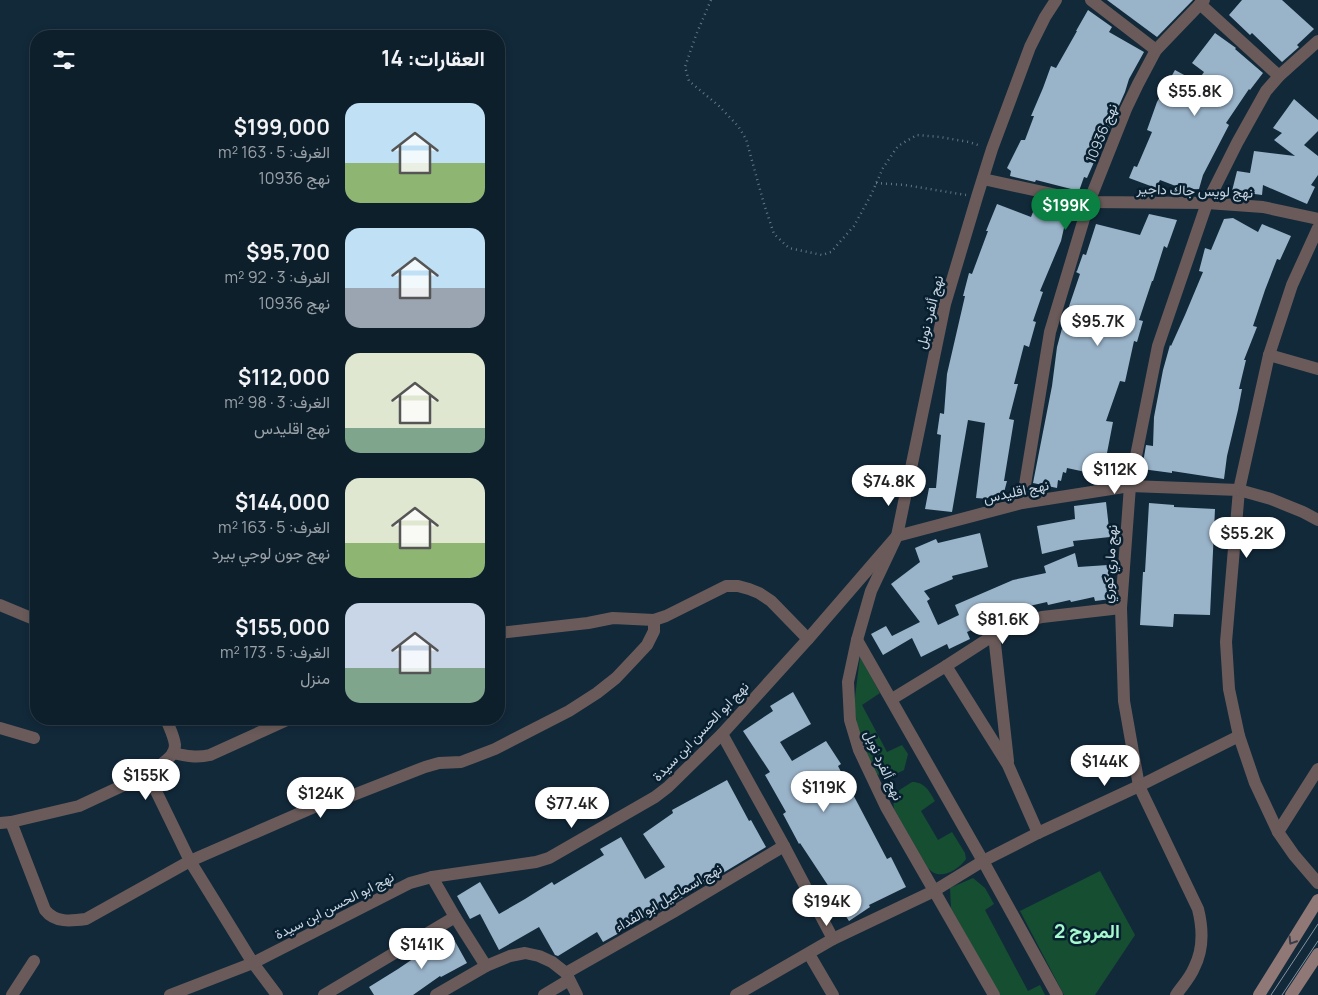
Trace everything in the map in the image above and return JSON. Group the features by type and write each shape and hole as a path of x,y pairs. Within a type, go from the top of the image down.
{"street":[{"name":"نهج ألفرد نوبل","path":"994,995 886,807 859,750 850,720 848,682 857,640 872,591 897,536 945,304 977,197 992,149 1030,47 1056,0"},
{"path":"1091,0 1156,50"},
{"path":"1202,2 1279,76"},
{"name":"نهج 10936","path":"1022,503 1050,332 1089,202 1126,109 1156,50 1202,2"},
{"name":"نهج ماري كوري","path":"1176,995 1195,968 1201,949 1202,927 1198,909 1139,786 1124,701 1121,608 1130,486 1158,346 1207,203 1249,120 1266,91 1279,76 1318,41"},
{"name":"نهج لويس جاك داجير","path":"983,180 1089,202 1207,203 1263,207 1318,219"},
{"path":"1318,228 1292,285 1269,355 1239,490 1226,642 1229,689 1239,736 1255,783 1278,832 1294,855 1318,883"},
{"path":"1269,355 1318,369"},
{"name":"نهج اقليدس","path":"897,536 1022,503 1130,486 1239,490 1271,499 1318,520"},
{"name":"نهج ابو الحسن ابن سيدة","path":"170,995 253,963 410,884 432,877 536,862 549,858 655,797 668,787 722,734 808,639 897,536"},
{"path":"505,632 588,623 613,618 654,620 666,616 726,586 738,586 759,593 771,602 808,639"},
{"path":"0,605 30,618"},
{"path":"892,699 994,634 1020,623 1042,617 1121,608"},
{"path":"168,725 175,745 173,753 154,771 80,806 6,823 45,910 50,916 70,921 86,919 190,861 322,804 338,801 426,767 439,763 461,762 496,749 570,711 616,678 647,645 654,631 654,620"},
{"path":"994,634 1008,765"},
{"path":"857,640 984,861 1057,995"},
{"path":"946,666 1008,765 1038,834"},
{"path":"173,753 191,758 210,755 276,725"},
{"path":"0,728 34,738"},
{"path":"722,734 833,939"},
{"path":"736,995 833,939 934,891 984,861 1239,736"},
{"path":"1278,832 1318,769"},
{"path":"154,771 151,780 190,861 253,963 277,995"},
{"name":"نهج اسماعيل ابو الفداء","path":"544,995 567,977 784,846"},
{"path":"432,877 486,966"},
{"path":"1259,995 1318,900"},
{"path":"324,995 455,917"},
{"path":"436,995 486,966 510,956 525,953 539,956 552,962 567,977 577,995"},
{"path":"808,954 833,995"},
{"path":"1291,995 1318,954"},
{"path":"12,995 34,961"}],"path":[{"path":"711,0 685,67 689,81 719,106 738,126 746,139 774,234 789,248 822,255 831,252 854,226 883,168 898,146 917,135 969,142 992,149"},
{"path":"876,183 905,185 977,197"}],"green space":[{"path":"860,657 880,693 862,705 887,752 902,745 908,754 904,770 888,778 876,774 859,737 854,705"},
{"path":"912,782 923,785 935,801 921,811 938,840 952,832 965,853 966,859 956,869 947,873 933,873 928,868 894,809 894,798 897,792"},
{"path":"1100,871 1135,935 1095,995 1064,995 1020,911"},
{"path":"973,878 985,888 994,904 985,910 1028,991 1040,985 1045,995 1000,995 951,908 950,888"}],"building":[{"path":"1107,0 1193,0 1157,37"},
{"path":"1242,0 1282,0 1314,29 1297,45 1299,47 1282,62 1252,33 1250,35 1229,15"},
{"path":"1088,10 1112,27 1109,32 1144,52 1129,79 1087,178 1084,177 1079,191 1036,180 1035,182 1010,176 1011,171 1007,168 1021,140 1025,140 1034,116 1031,116 1051,66 1056,68"},
{"path":"1215,33 1236,48 1263,73 1249,89 1226,123 1229,125 1203,175 1199,189 1186,190 1160,180 1156,188 1129,178 1134,166 1137,167 1152,132 1147,130 1157,102 1175,70 1197,82 1204,72 1192,63"},
{"path":"1294,99 1318,120 1318,131 1304,145 1318,156 1318,175 1311,185 1315,187 1307,204 1263,185 1262,195 1232,191 1237,171 1250,173 1254,151 1295,156 1274,140 1282,133 1273,128"},
{"path":"997,204 1031,217 1033,212 1066,219 1061,241 1040,291 1043,292 1033,321 1036,322 1029,347 1024,345 1014,384 1018,384 1009,419 1014,420 1004,481 1007,481 1002,500 976,498 985,423 968,420 952,512 925,509 929,488 936,488 941,435 937,434 940,413 944,414 947,374 965,296 963,296 969,273 972,274"},
{"path":"1149,214 1177,220 1167,248 1164,246 1139,320 1143,321 1137,342 1134,341 1125,382 1120,381 1106,421 1113,422 1107,453 1110,454 1104,476 1067,468 1066,473 1063,472 1061,481 1058,480 1057,488 1033,483 1052,386 1057,347 1080,274 1076,272 1083,254 1086,255 1096,224 1140,235"},
{"path":"1233,218 1258,232 1262,224 1291,236 1280,260 1277,259 1253,326 1257,327 1244,360 1246,360 1239,389 1242,389 1227,456 1224,479 1172,471 1172,473 1142,469 1146,445 1153,446 1154,417 1170,345 1203,272 1199,271 1205,248 1211,250 1224,219"},
{"path":"1106,502 1110,537 1073,541 1074,546 1042,554 1037,526 1075,519 1074,506"},
{"path":"1149,503 1174,505 1174,507 1215,509 1210,615 1174,614 1173,627 1140,625"},
{"path":"980,533 988,567 952,576 953,579 924,591 930,599 927,601 938,625 959,615 955,605 1013,580 1046,573 1044,566 1075,553 1078,567 1108,565 1111,599 1095,601 1094,597 1048,605 1047,602 1007,611 1008,614 967,632 970,639 949,649 947,644 921,657 912,638 883,655 871,634 886,626 892,636 920,622 891,584 920,562 915,548 936,539 938,543"},
{"path":"793,692 811,724 780,742 792,761 826,741 841,764 838,766 887,859 891,857 906,887 869,905 870,907 849,921 829,891 831,890 799,844 783,814 786,812 765,775 770,772 743,731 773,711 770,706"},
{"path":"727,780 749,821 751,820 766,847 603,942 597,932 558,956 555,955 539,927 499,950 480,914 470,919 457,896 480,882 499,914 552,882 554,885 604,855 600,849 621,837 645,879 665,867 643,834 673,813 672,810"},
{"path":"452,936 467,963 440,976 413,995 374,995 369,987 423,952"}],"tram line":[{"path":"1271,995 1318,924"},
{"path":"1282,995 1318,941"}],"district":[{"name":"المروج 2","path":"1087,931"}]}
